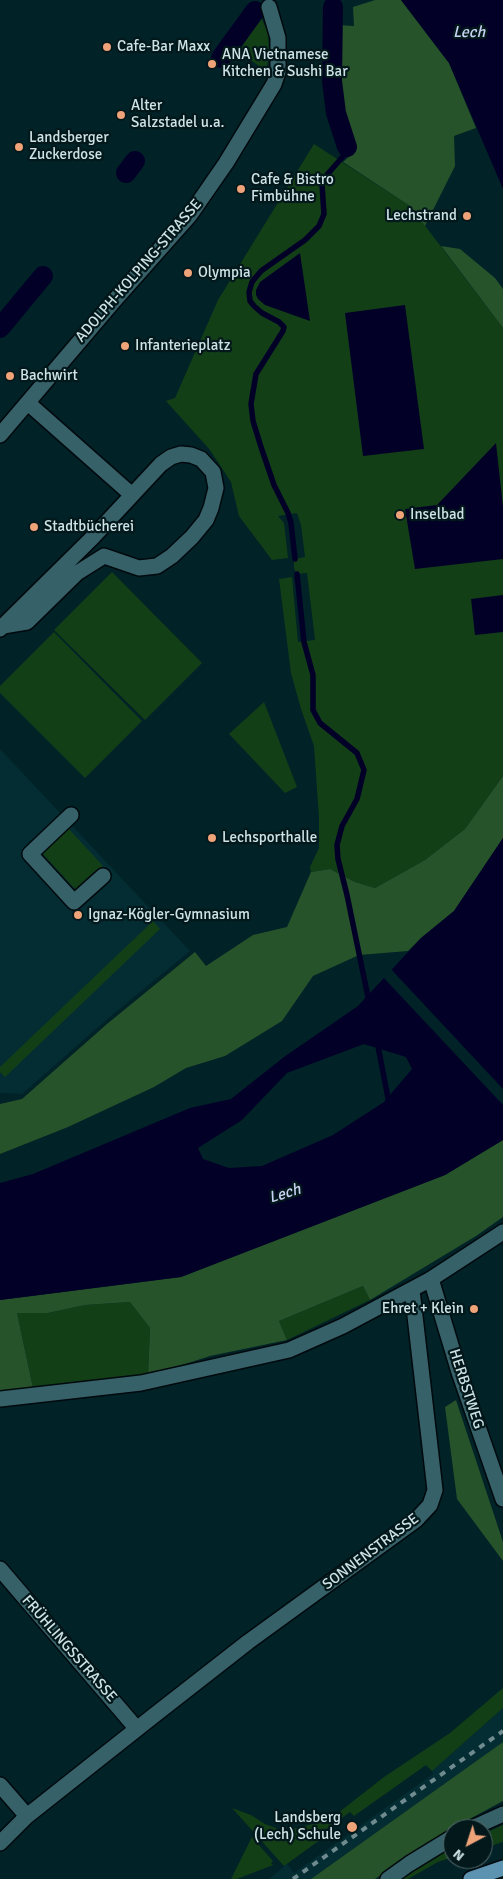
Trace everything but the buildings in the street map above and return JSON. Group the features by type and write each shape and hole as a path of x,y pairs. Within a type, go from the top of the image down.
{"main road":[{"path":"471,1879 503,1868"}],"street":[{"name":"ADOLPH-KOLPING-STRASSE","path":"0,436 113,302 190,215 226,163 266,99 278,72 278,38 269,7"},
{"path":"28,403 132,494"},
{"path":"181,454 191,455 202,459 213,472 216,488 206,520 172,556 158,566 139,568 104,556 77,573 27,622 2,628 93,537 161,464 171,457 181,454"},
{"path":"71,815 30,854 74,902 103,876"},
{"path":"0,1398 141,1383 289,1350 343,1326 412,1290 503,1232"},
{"name":"HERBSTWEG","path":"431,1279 459,1372 503,1499"},
{"name":"SONNENSTRASSE","path":"0,1843 27,1816 137,1728 248,1642 416,1520 430,1505 434,1490 412,1290"},
{"name":"FRÜHLINGSSTRASSE","path":"0,1569 137,1728"},
{"path":"0,1785 27,1816"},
{"path":"388,1879 443,1843"}],"shaded area":[{"name":"Ignaz-Kögler-Gymnasium","path":"0,749 190,951 105,1021 22,1094 0,1093"},
{"path":"503,1708 503,1742 311,1879 269,1879 287,1864 294,1873 433,1774 432,1771"}],"green space":[{"path":"375,0 401,0 449,63 476,128 454,136 455,166 425,226 410,206 343,162 351,155 337,111 333,80 337,25 354,26 353,7"},
{"path":"261,17 268,33 269,56 266,71 238,51"},
{"name":"Inselbad","path":"314,144 410,206 503,328 503,776 465,829 425,860 375,888 355,882 330,869 311,872 310,867 319,848 319,817 314,746 291,673 279,579 292,577 298,642 315,640 307,573 296,574 294,567 294,559 305,557 301,525 297,513 278,516 284,523 288,558 272,560 239,516 231,482 210,450 166,401 175,398 218,300"},
{"path":"441,246 460,249 495,278 503,289 503,328"},
{"path":"112,572 202,663 145,720 54,630"},
{"path":"54,632 142,721 85,778 0,693 0,686"},
{"path":"264,702 297,787 285,793 229,734"},
{"path":"503,776 503,838 454,911 408,951 359,955 313,976 282,1021 225,1056 186,1068 154,1087 68,1127 0,1154 0,1104 22,1099 107,1024 195,952 206,966 253,935 287,927 311,872 330,869 355,882 375,888 425,860 465,829"},
{"path":"69,829 103,866 76,890 42,853"},
{"path":"153,921 160,929 5,1077 0,1072 0,1067"},
{"path":"503,1140 503,1217 476,1236 370,1300 363,1286 279,1321 287,1340 210,1356 148,1376 150,1328 130,1302 85,1305 48,1313 17,1313 33,1388 0,1391 0,1300 181,1277 445,1175"},
{"path":"363,1286 370,1300 287,1340 279,1321"},
{"path":"130,1302 150,1328 148,1376 33,1388 17,1313 48,1313 85,1305"},
{"path":"456,1400 503,1542 503,1561 457,1499 445,1407"},
{"path":"503,1688 503,1708 432,1771 426,1765 354,1816 350,1812 317,1836 320,1840 284,1866 232,1808 284,1831 329,1820 384,1777 450,1733"},
{"path":"503,1742 503,1801 470,1819 443,1819 443,1833 375,1879 311,1879"},
{"path":"503,1825 503,1842 493,1845 493,1830"},
{"path":"252,1837 273,1861 271,1863 273,1865 237,1879 231,1879"},
{"path":"443,1853 443,1860 408,1879 396,1879"}],"water":[{"name":"Lech","path":"401,0 503,0 503,189 449,63"},
{"path":"300,253 310,321 265,305 256,295 260,282"},
{"path":"405,305 424,449 363,456 345,313"},
{"path":"496,443 503,507 503,559 415,569 405,509 437,505"},
{"path":"503,595 503,632 475,635 471,599"},
{"path":"503,838 503,1140 445,1175 181,1277 0,1300 0,1183 33,1174 190,1108 231,1099 284,1057 358,1006 421,938 454,911","holes":["364,1044 406,1057 412,1069 384,1102 333,1135 262,1166 229,1168 203,1159 198,1148 242,1120 287,1073"]}],"pier":[{"path":"390,968 503,1089 503,1105 382,976"}],"waterway":[{"path":"333,7 332,81 336,113 347,147"},
{"path":"221,58 255,11"},
{"path":"295,559 291,523 274,485 261,447 253,421 251,404 256,374 284,327 254,306 250,301 249,292 252,282 261,271 305,240 319,226 324,214 322,184 325,177 346,153 347,147"},
{"path":"126,173 135,161"},
{"path":"0,328 43,276"},
{"path":"297,574 304,642 313,675 313,710 320,723 357,753 364,770 357,799 342,826 337,845 338,859 369,1002"},
{"path":"377,1041 389,1103"}],"railway":[{"path":"293,1879 503,1731"}],"place":[{"name":"Cafe-Bar Maxx","path":"107,47"},
{"name":"ANA Vietnamese Kitchen & Sushi Bar","path":"212,64"},
{"name":"Alter Salzstadel u.a.","path":"121,115"},
{"name":"Landsberger Zuckerdose","path":"19,147"},
{"name":"Cafe & Bistro Fimbühne","path":"241,189"},
{"name":"Lechstrand","path":"467,216"},
{"name":"Olympia","path":"188,273"},
{"name":"Infanterieplatz","path":"125,346"},
{"name":"Bachwirt","path":"10,376"},
{"name":"Inselbad","path":"400,515"},
{"name":"Stadtbücherei","path":"34,527"},
{"name":"Lechsporthalle","path":"212,838"},
{"name":"Ignaz-Kögler-Gymnasium","path":"78,915"},
{"name":"Ehret + Klein","path":"474,1309"},
{"name":"Landsberg (Lech) Schule","path":"352,1827"}]}
